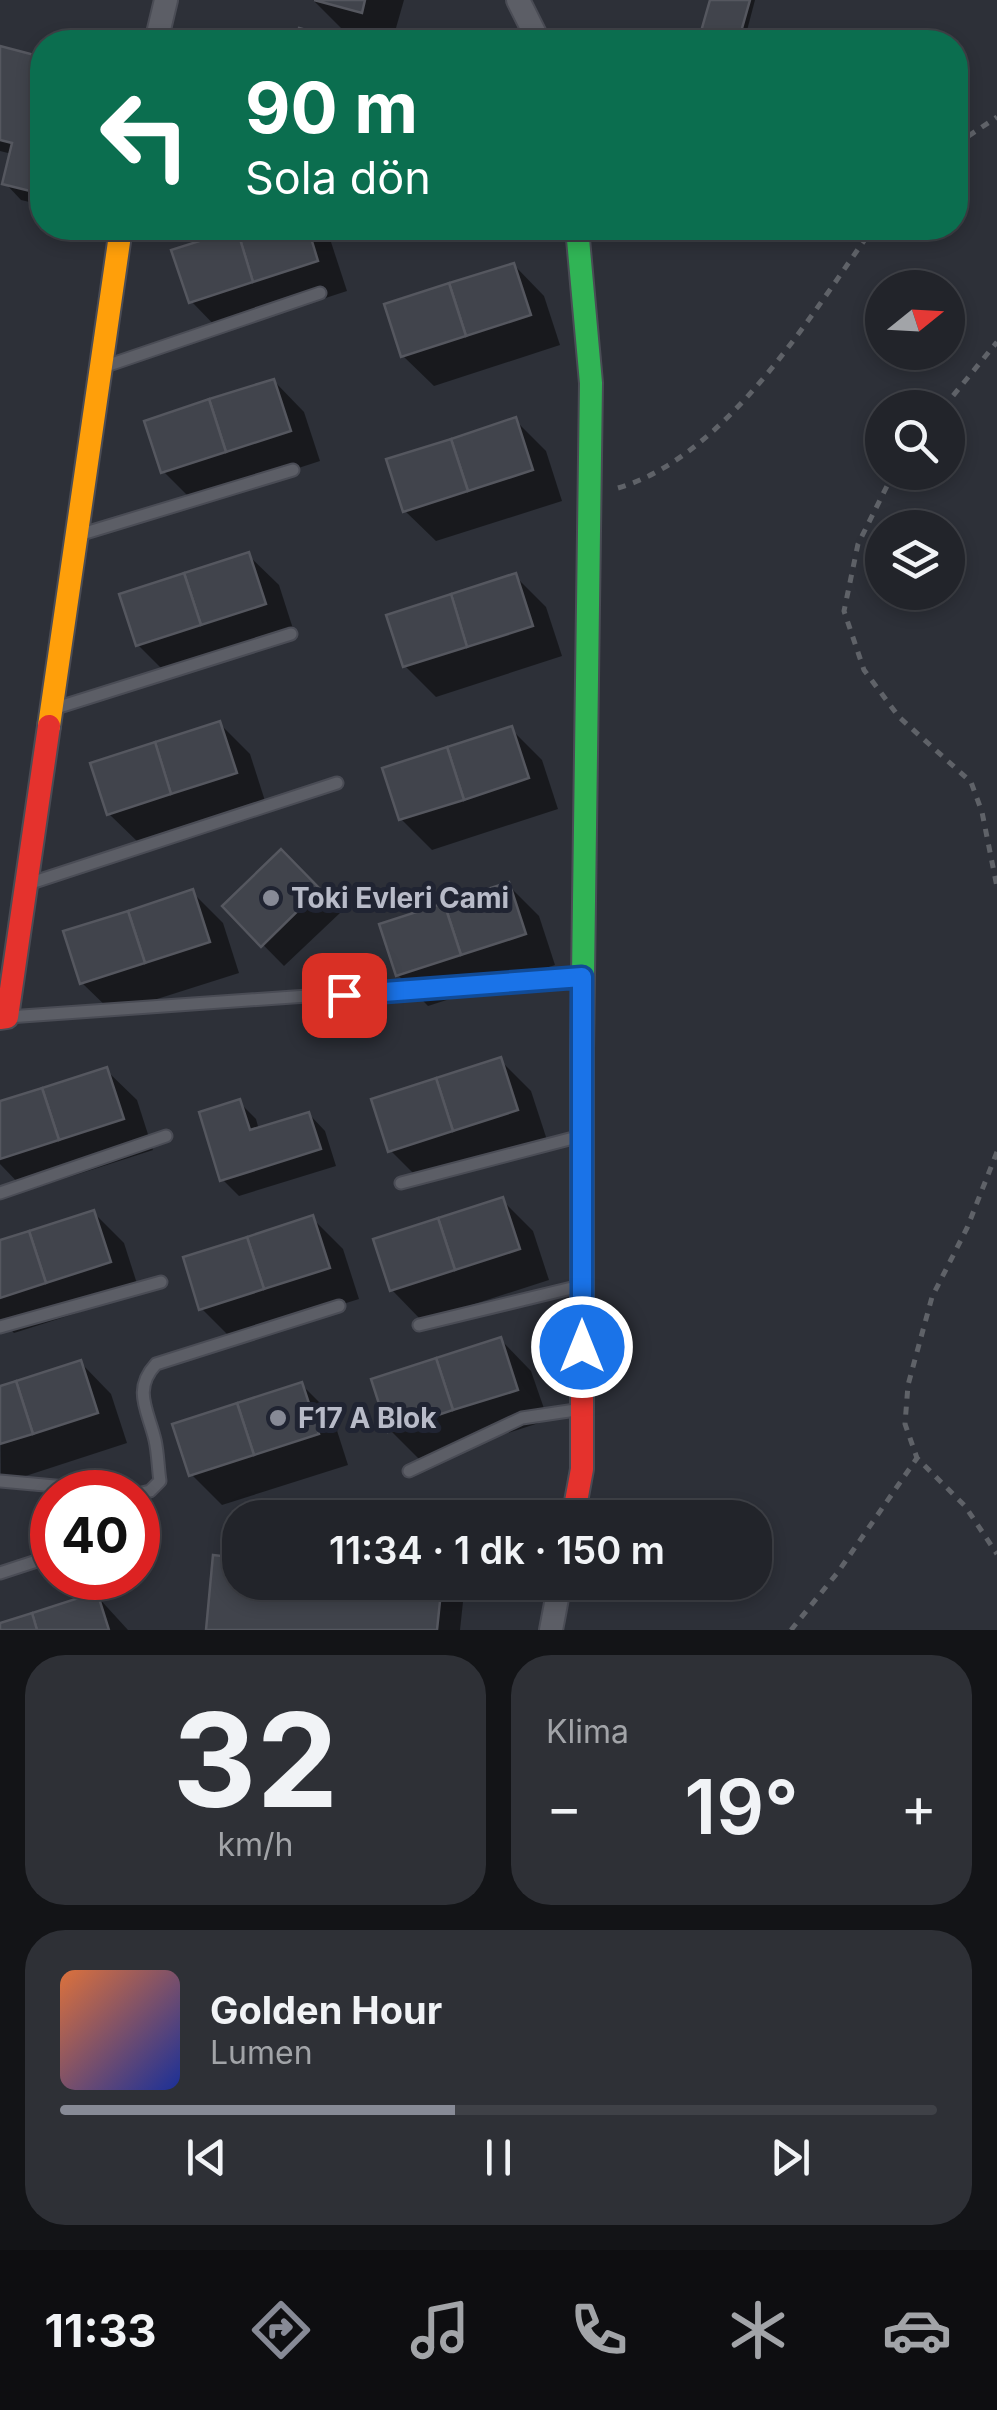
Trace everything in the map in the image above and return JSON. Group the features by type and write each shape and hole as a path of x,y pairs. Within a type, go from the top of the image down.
{"street":[{"path":"159,30 166,0"},
{"path":"518,0 533,30"},
{"path":"4,1017 119,240"},
{"path":"573,240 591,383 582,977 582,1469 576,1500"},
{"path":"551,1630 557,1600"}],"lane":[{"path":"101,368 320,293"},
{"path":"76,536 293,470"},
{"path":"52,710 291,634"},
{"path":"26,884 337,783"},
{"path":"4,1017 582,977"},
{"path":"0,1193 166,1136"},
{"path":"401,1183 582,1136"},
{"path":"0,1327 161,1282"},
{"path":"419,1325 582,1285"},
{"path":"159,1470 156,1442 140,1390 144,1377 156,1364 339,1306"},
{"path":"409,1471 522,1418 582,1409"},
{"path":"0,1481 30,1484"},
{"path":"0,1573 30,1563"}],"path":[{"path":"968,136 997,117"},
{"path":"590,496 644,480 732,416 796,336 864,240"},
{"path":"958,390 997,342"},
{"path":"885,490 858,544 844,611 864,670 899,716 970,782 982,812 997,888"},
{"path":"997,1152 968,1228 932,1298 908,1384 904,1424 917,1458 965,1506 997,1554"},
{"path":"791,1630 838,1572 917,1458"}],"building":[{"path":"314,0 365,0 362,13"},
{"path":"710,0 750,0 742,30 701,30"},
{"path":"0,46 30,54 30,191 2,184 12,143 0,140"},
{"path":"202,240 240,240 253,282 189,303 171,250"},
{"path":"240,240 312,240 318,261 253,282"},
{"path":"514,263 531,315 466,336 449,283"},
{"path":"449,283 466,336 401,357 384,304"},
{"path":"274,379 291,431 226,452 209,399"},
{"path":"209,399 226,452 161,473 144,421"},
{"path":"516,417 533,470 468,491 451,439"},
{"path":"451,439 468,491 403,512 386,459"},
{"path":"249,552 266,604 201,625 184,573"},
{"path":"184,573 201,625 136,646 119,594"},
{"path":"516,573 533,626 467,647 451,594"},
{"path":"451,594 467,647 403,667 386,615"},
{"path":"220,721 237,773 171,794 155,742"},
{"path":"512,726 529,778 464,800 447,747"},
{"path":"155,742 171,794 107,815 90,763"},
{"path":"447,747 464,800 399,820 382,768"},
{"name":"Toki Evleri Cami","path":"281,849 320,889 261,947 222,906"},
{"path":"509,882 526,934 461,955 444,903"},
{"path":"193,889 210,942 145,963 128,911"},
{"path":"444,903 461,955 396,976 379,924"},
{"path":"128,911 145,963 80,984 63,931"},
{"path":"501,1057 518,1110 453,1131 436,1078"},
{"path":"107,1067 124,1119 59,1140 42,1088"},
{"path":"436,1078 453,1131 388,1152 371,1099"},
{"path":"42,1088 59,1140 0,1159 0,1101"},
{"path":"240,1099 250,1130 309,1112 321,1149 220,1181 199,1112"},
{"path":"503,1197 520,1249 455,1270 438,1218"},
{"path":"94,1210 111,1262 46,1283 29,1231"},
{"path":"313,1215 330,1268 264,1289 247,1237"},
{"path":"438,1218 455,1270 390,1291 373,1239"},
{"path":"29,1231 46,1283 0,1298 0,1240"},
{"path":"247,1237 264,1289 199,1310 183,1257"},
{"path":"501,1337 518,1390 453,1410 436,1358"},
{"path":"436,1358 453,1410 388,1432 371,1379"},
{"path":"81,1360 98,1413 33,1434 16,1381"},
{"path":"16,1381 33,1434 0,1444 0,1386"},
{"name":"F17 A Blok","path":"302,1382 319,1434 254,1455 237,1403"},
{"path":"237,1403 254,1455 189,1476 172,1424"},
{"path":"213,1555 222,1556 222,1600 440,1600 437,1630 206,1630"},
{"path":"72,1600 100,1600 109,1630 37,1630 32,1613"},
{"path":"32,1613 37,1630 0,1630 0,1623"}],"traffic: fast":[{"path":"578,240 591,383 582,1050"}],"traffic: slow":[{"path":"49,726 119,240"}],"traffic: jam":[{"path":"0,1018 7,1017 49,726"},
{"path":"576,1500 582,1469 582,1050"}],"place":[{"name":"Toki Evleri Cami","path":"271,898"},
{"name":"F17 A Blok","path":"278,1418"}],"route":[{"path":"344,995 582,977 582,1347"}]}
